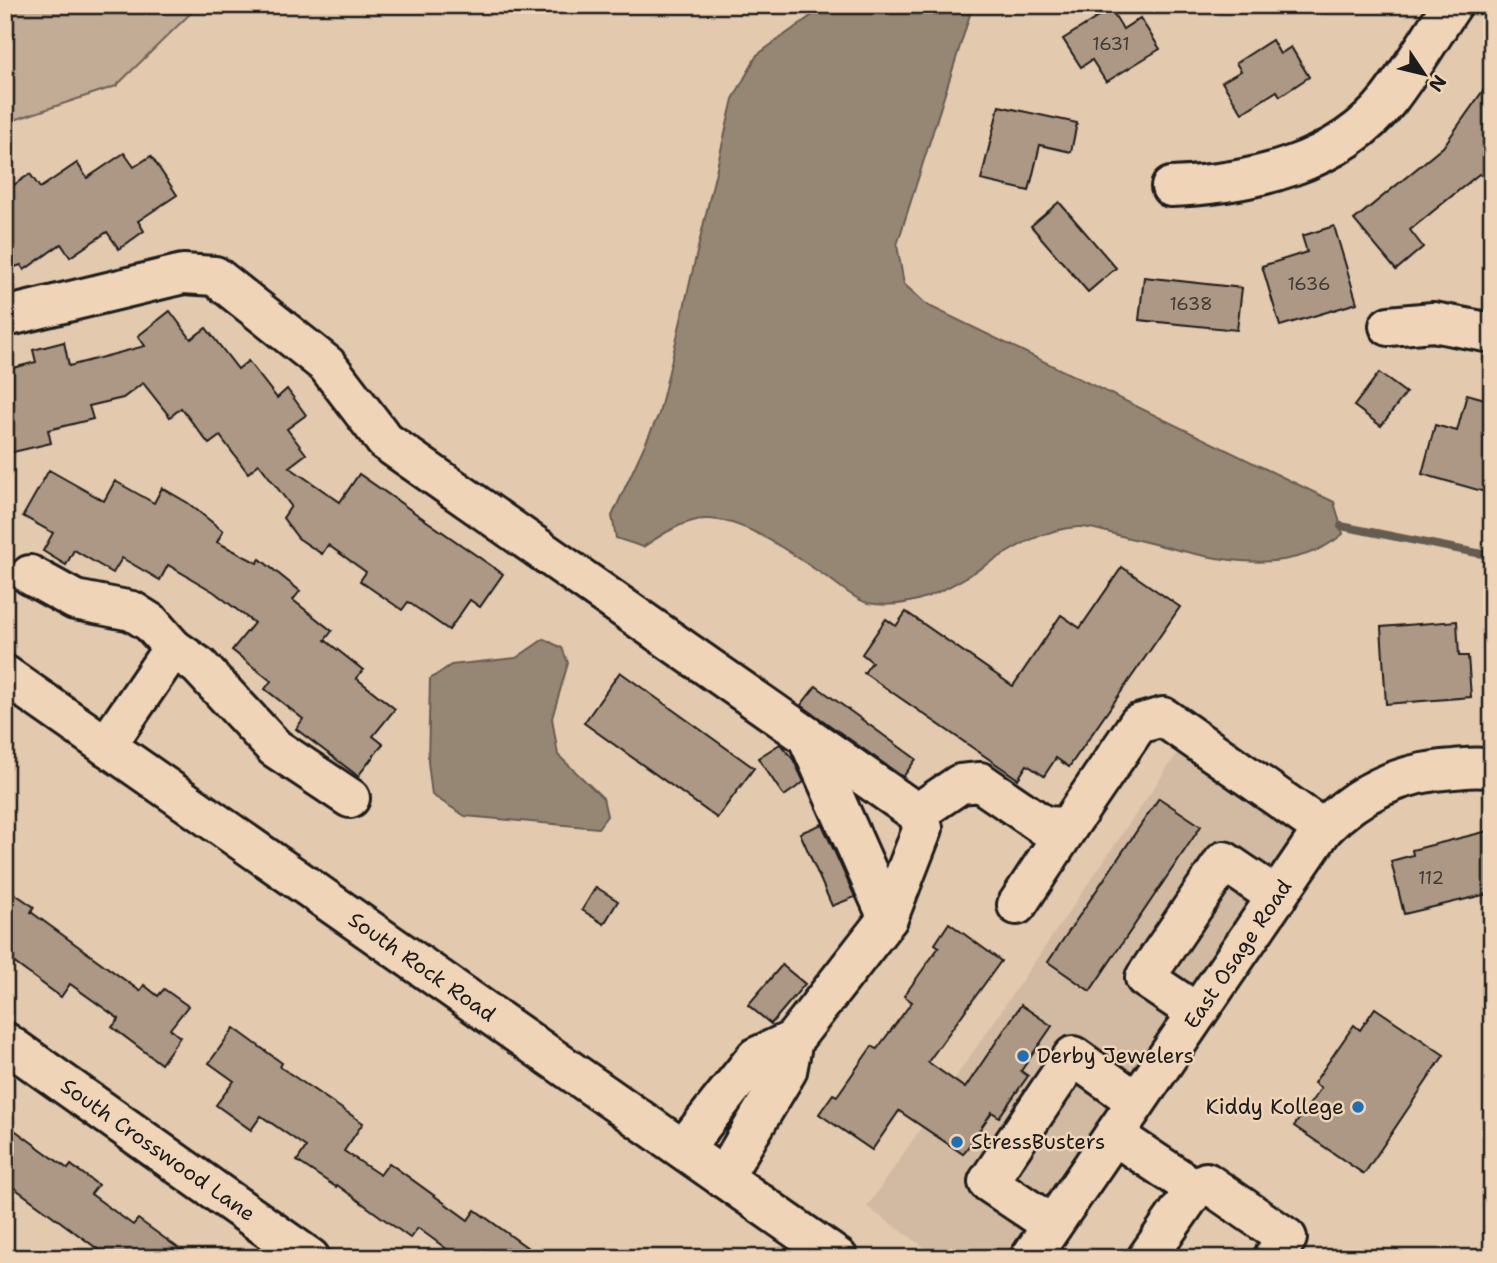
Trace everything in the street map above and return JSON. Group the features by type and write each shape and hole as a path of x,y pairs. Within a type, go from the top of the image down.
{"street":[{"path":"1171,187 1214,185 1265,175 1313,158 1353,133 1388,100 1452,5"},
{"path":"5,317 183,274 215,276 327,365 385,441 917,813 923,828 888,918 793,1040 787,1071 723,1178"},
{"path":"1389,326 1433,322 1492,332"},
{"path":"30,575 75,600 132,611 151,623 173,648 199,666 275,748 350,798"},
{"path":"106,746 173,648"},
{"name":"South Rock Road","path":"5,676 838,1258"},
{"path":"1017,905 1138,724 1163,717 1323,829"},
{"path":"807,736 888,918"},
{"name":"East Osage Road","path":"1030,1258 1323,829 1365,793 1398,778 1433,771 1492,769"},
{"path":"917,813 960,784 980,782 1044,826 1068,827"},
{"path":"1197,1013 1145,978 1224,861 1277,897"},
{"path":"682,1149 756,1057 793,1040"},
{"name":"South Crosswood Lane","path":"5,1042 310,1258"},
{"path":"1052,1225 988,1182 1003,1159 1073,1056 1136,1101"},
{"path":"1114,1135 1195,1189"},
{"path":"1147,1258 1195,1189 1206,1182 1287,1238 1273,1258"}],"shaded area":[{"path":"5,5 199,5 116,86 5,123"},
{"path":"826,5 973,5 897,245 904,284 927,305 1334,502 1343,534 1319,549 1293,558 1265,562 1208,557 1078,527 1051,532 1025,543 949,587 924,598 897,604 863,601 770,540 721,520 689,522 643,547 616,538 612,516 659,414 733,99 757,55"},
{"path":"544,639 562,648 568,663 552,718 558,755 603,798 607,816 598,828 465,816 432,795 428,762 430,679 451,665 516,658"},
{"path":"1183,745 1301,827 1010,1258 940,1258 867,1207"}],"building":[{"path":"1111,9 1123,29 1140,18 1160,49 1106,82 1092,60 1081,67 1063,39"},
{"path":"1272,40 1280,54 1291,47 1309,77 1280,96 1277,91 1242,113 1222,82 1241,71 1236,63"},
{"path":"1492,78 1492,165 1484,177 1479,174 1410,230 1423,247 1396,270 1354,220 1443,147"},
{"path":"999,106 1077,123 1071,152 1040,145 1029,191 981,180"},
{"path":"124,153 134,167 151,156 177,195 138,221 144,231 119,249 107,232 70,257 61,244 24,270 21,265 5,270 5,191 30,174 40,188 77,163 87,178"},
{"path":"1059,202 1116,268 1088,292 1031,226"},
{"path":"1334,226 1357,303 1280,326 1262,266 1307,252 1302,236"},
{"path":"1144,277 1242,288 1237,330 1139,320"},
{"path":"170,311 191,339 206,328 238,369 248,361 277,398 287,389 306,415 287,429 306,454 289,467 340,502 359,474 503,574 480,607 470,600 449,630 408,602 402,610 360,581 366,572 328,545 322,554 298,538 283,518 291,506 259,464 248,473 220,436 209,444 181,408 170,417 143,383 123,398 89,406 93,419 48,430 51,443 5,454 5,370 36,362 33,350 64,342 69,366 145,346 138,336"},
{"path":"1379,373 1406,393 1381,426 1354,406"},
{"path":"1467,394 1492,401 1492,494 1422,474 1435,425 1457,431"},
{"path":"49,470 104,501 115,481 154,503 162,488 188,503 223,531 217,542 257,563 260,559 300,591 293,600 332,631 325,640 363,670 356,678 395,709 373,736 383,744 358,776 296,729 303,719 265,689 271,681 232,650 254,623 214,592 168,565 160,580 122,558 113,573 74,550 66,565 43,551 53,533 23,516"},
{"path":"1122,567 1180,607 1069,767 1056,758 1044,776 1027,765 1018,779 864,673 872,662 862,654 886,619 896,626 906,612 1013,686 1061,615 1080,628"},
{"path":"1457,621 1459,656 1468,656 1471,697 1386,704 1381,627"},
{"path":"620,672 754,768 717,818 584,723"},
{"path":"816,686 916,759 903,777 801,705"},
{"path":"780,744 793,759 804,782 784,796 758,758"},
{"path":"1159,798 1201,826 1090,991 1048,962"},
{"path":"822,824 855,897 832,906 800,833"},
{"path":"1492,830 1492,893 1404,914 1391,861 1413,855 1412,850"},
{"path":"5,887 34,907 31,912 140,991 144,985 158,996 164,989 188,1006 170,1029 180,1037 161,1064 112,1027 119,1019 70,984 61,997 5,956"},
{"path":"596,887 618,901 604,924 582,910"},
{"path":"949,923 1001,961 928,1062 965,1088 1021,1005 1052,1026 1021,1071 1028,1076 999,1117 992,1112 963,1154 899,1111 872,1150 819,1114 833,1094 837,1096 872,1046 877,1049 912,1002 904,996 939,947 935,944"},
{"path":"782,965 805,984 771,1024 748,1005"},
{"name":"Kiddy Kollege","path":"1375,1008 1444,1055 1364,1174 1294,1126 1321,1088 1314,1083 1354,1025 1360,1030"},
{"path":"234,1028 282,1063 280,1067 363,1123 344,1151 380,1175 389,1163 468,1220 475,1210 542,1258 459,1258 418,1228 410,1238 337,1185 336,1187 297,1161 306,1147 261,1116 251,1130 216,1105 234,1081 209,1063"},
{"path":"5,1123 68,1169 71,1165 98,1185 91,1194 133,1225 138,1219 192,1258 110,1258 5,1181"}],"waterway":[{"path":"1341,526 1492,556"}],"place":[{"name":"Derby Jewelers","path":"1023,1056"},
{"name":"Kiddy Kollege","path":"1358,1107"},
{"name":"StressBusters","path":"957,1142"}]}
